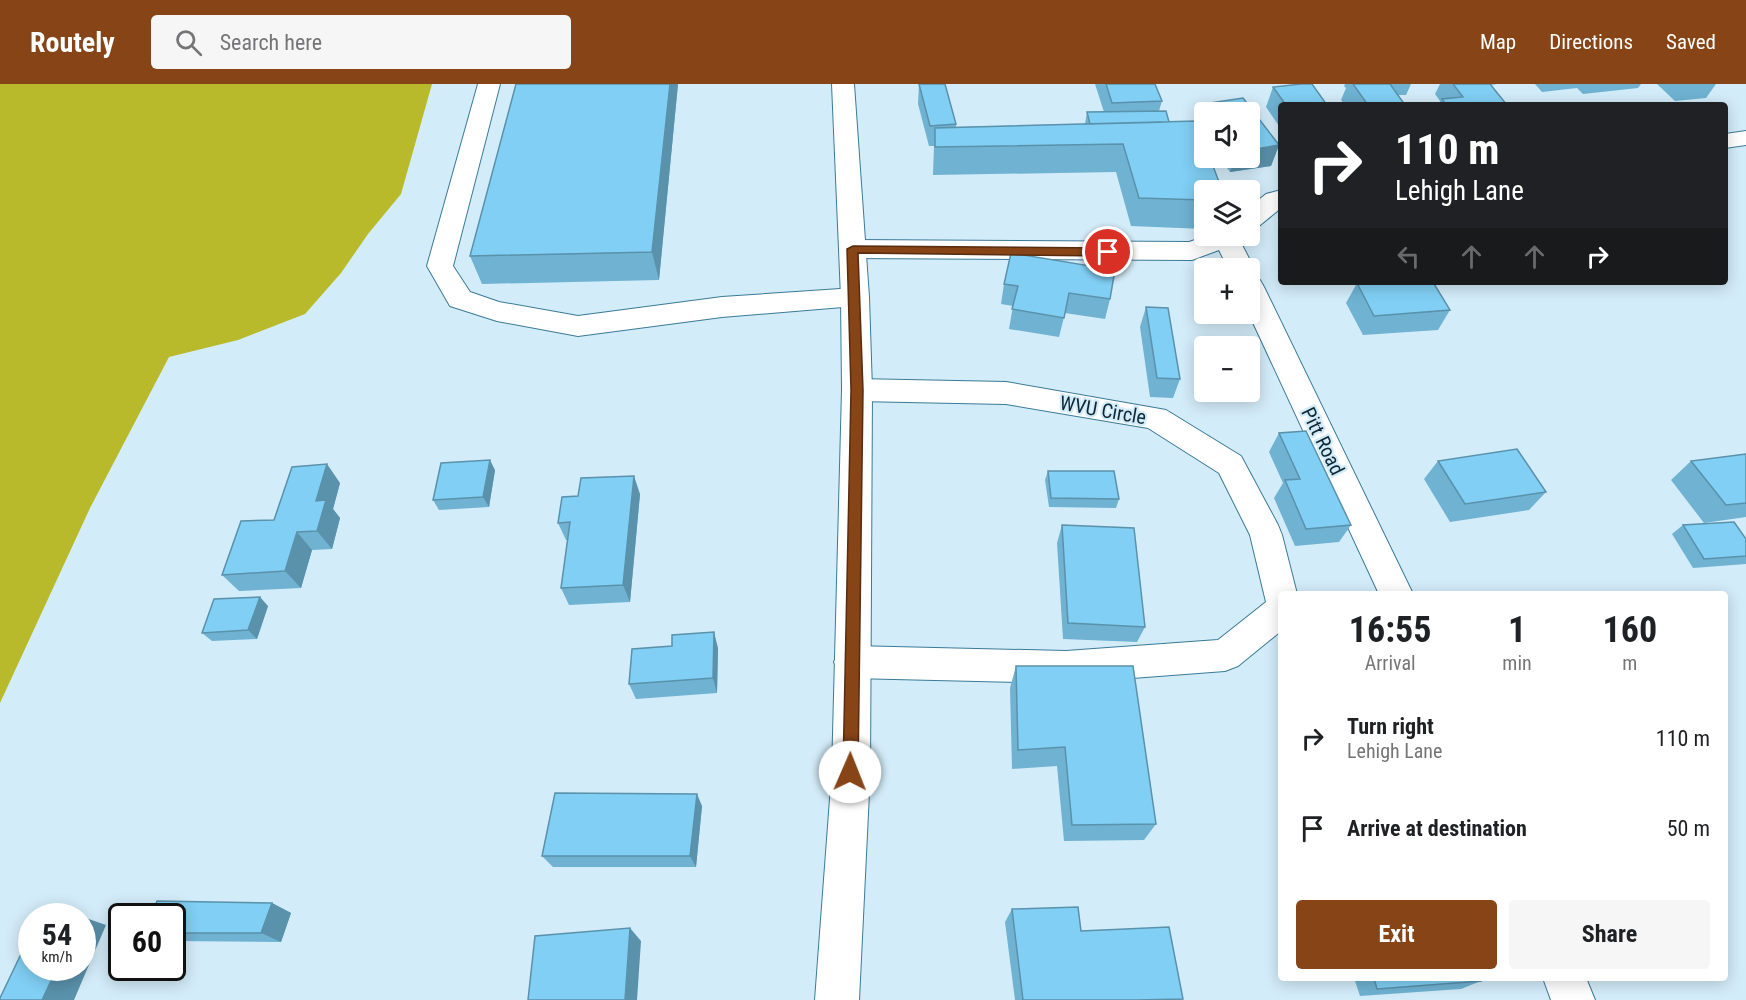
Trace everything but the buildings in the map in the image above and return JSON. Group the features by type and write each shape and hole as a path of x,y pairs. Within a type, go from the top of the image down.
{"main road":[{"path":"489,84 440,266 460,299 497,311 578,326 722,307 855,297"},
{"path":"837,1000 850,772 857,390 853,249 843,84"},
{"path":"1728,141 1746,138"},
{"path":"1260,212 1278,199"},
{"path":"853,249 1192,251 1205,246"},
{"name":"Pitt Road","path":"1260,308 1395,591"},
{"name":"WVU Circle","path":"857,390 1006,393 1155,418 1230,465 1266,535 1280,591"},
{"path":"852,662 1065,667 1225,655 1278,613"},
{"path":"1565,981 1573,1000"}],"shaded area":[{"path":"0,84 432,84 401,194 368,234 341,273 305,314 238,340 169,357 90,508 0,703"}],"route":[{"path":"850,772 857,390 853,249 1108,252"}]}
